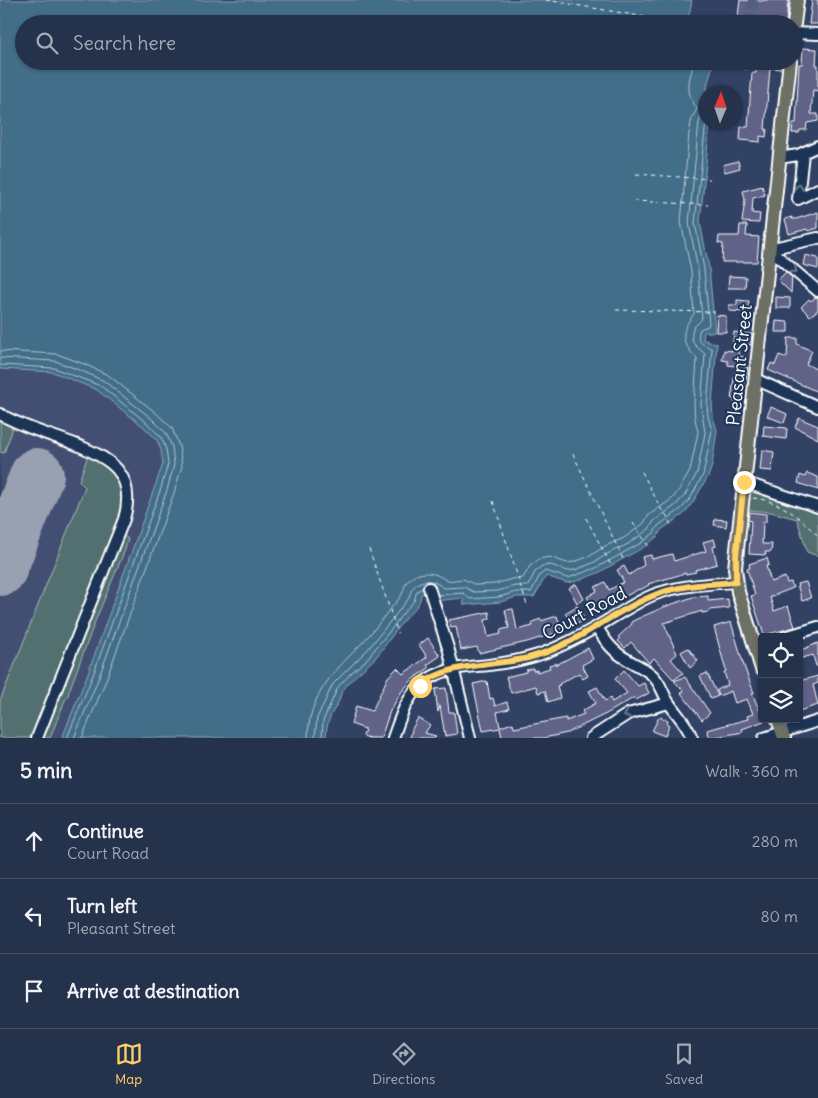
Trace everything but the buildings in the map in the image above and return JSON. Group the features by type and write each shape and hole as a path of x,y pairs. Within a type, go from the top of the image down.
{"main road":[{"path":"795,15 797,0"},
{"name":"Pleasant Street","path":"758,645 736,582 736,557 789,70"},
{"path":"779,723 783,735"}],"street":[{"path":"792,0 797,0"},
{"path":"803,33 818,34"},
{"path":"779,158 803,153 818,146"},
{"path":"803,153 798,199 818,189"},
{"path":"769,249 818,238"},
{"path":"769,249 818,291"},
{"path":"755,379 818,407"},
{"path":"0,414 102,456 120,471 127,489 128,507 124,519 37,738"},
{"path":"744,482 818,508"},
{"name":"Court Road","path":"393,738 405,707 417,689 432,677 453,669 500,663 534,656 574,640 641,601 660,593 696,585 736,582"},
{"path":"429,588 446,640 470,738"},
{"path":"597,627 614,650 655,677 669,703 684,721 692,738"},
{"path":"798,633 818,627"},
{"path":"591,738 628,714 669,703"},
{"path":"764,738 783,735 818,721"}],"path":[{"path":"546,0 634,15"},
{"path":"636,174 710,179"},
{"path":"634,201 708,205"},
{"path":"616,310 715,312"},
{"path":"573,454 624,561"},
{"path":"642,472 661,509 672,525"},
{"path":"750,497 767,500 782,506 798,516 818,534"},
{"path":"493,501 527,605"},
{"path":"586,518 612,567"},
{"path":"633,523 649,547"},
{"path":"369,550 398,633"}],"shaded area":[{"path":"0,369 53,372 97,390 144,427 157,440 161,450 163,464 156,487 88,673 62,738 0,738"}],"green space":[{"path":"0,419 14,425 4,453 0,452"},
{"path":"88,455 106,466 117,477 121,491 121,512 32,738 0,738 0,701 85,487 79,481"},
{"path":"750,493 758,493 818,514 818,556 807,552 797,519 771,512 748,510"},
{"path":"123,535 128,539 125,550 96,619 68,696 50,738 42,738"}],"water":[{"path":"0,0 692,0 689,15 15,15 15,70 711,70 707,85 698,85 698,130 709,130 700,222 709,268 715,332 704,332 703,340 717,343 712,404 717,430 712,466 708,477 684,514 661,530 658,536 644,547 598,573 567,583 546,576 534,597 517,597 500,602 464,605 463,598 434,601 431,592 421,594 418,605 401,623 377,656 345,687 329,719 326,738 62,738 88,673 163,464 157,440 144,427 97,390 53,372 0,369"}],"taxiway":[{"path":"0,512 6,533 4,554 0,568"}],"runway":[{"path":"0,569 37,475"}],"tunnel":[{"path":"751,15 753,0"}],"route":[{"path":"420,686 432,677 448,670 514,661 548,651 574,640 635,604 660,593 681,587 736,582 736,557 744,482"}]}
